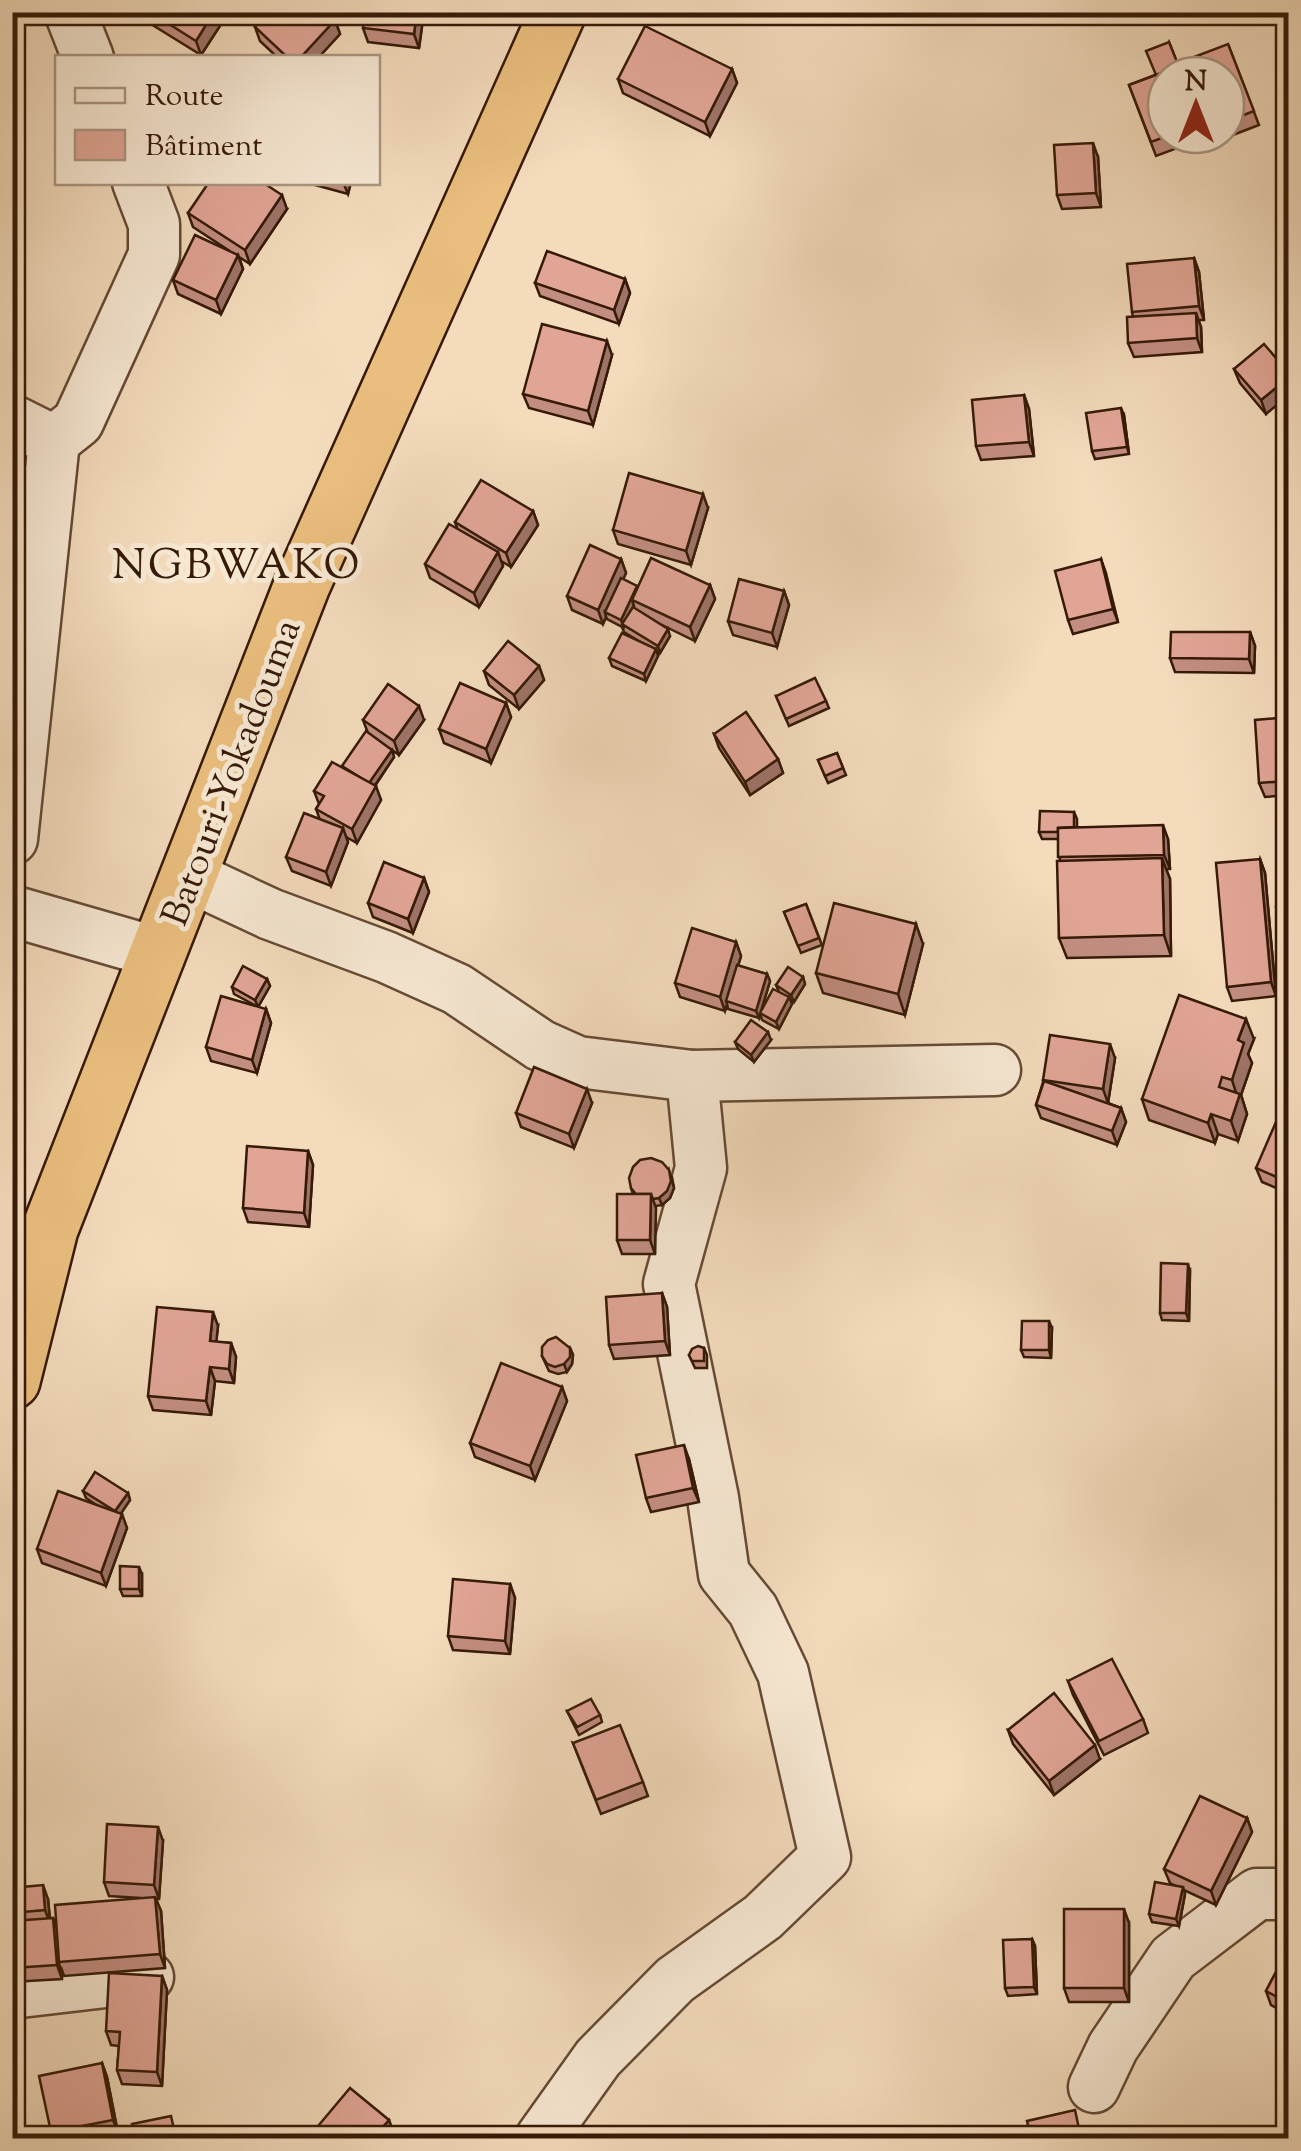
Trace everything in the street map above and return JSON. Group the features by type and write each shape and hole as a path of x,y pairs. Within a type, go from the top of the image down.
{"highway":[{"name":"Batouri-Yokadouma","path":"12,1381 50,1230 302,586 558,12"}],"street":[{"path":"70,12 87,55"},
{"path":"12,838 33,431 78,422 154,254 154,224 139,185"},
{"path":"191,877 270,914 386,957 457,989 540,1045 578,1062 692,1076 995,1070"},
{"path":"12,911 158,953"},
{"path":"541,2138 598,2058 675,1980 763,1917 825,1856 782,1673 753,1610 724,1574 669,1284 701,1168 692,1076"},
{"path":"1094,2087 1113,2047 1172,1958 1257,1894 1288,1894"},
{"path":"12,1993 148,1977"}],"building":[{"path":"150,12 214,12 196,41"},
{"path":"268,12 327,12 335,20 303,55 285,55 255,27"},
{"path":"365,12 417,12 414,34 363,28"},
{"path":"645,26 732,69 705,122 618,79"},
{"path":"1169,42 1174,55 1148,55 1146,51"},
{"path":"1228,44 1232,55 1199,55"},
{"path":"1146,79 1146,129 1129,85"},
{"path":"1246,90 1254,111 1246,114"},
{"path":"1288,134 1288,157 1280,138"},
{"path":"1093,143 1096,193 1057,195 1054,145"},
{"path":"207,185 267,185 282,195 245,250 188,213"},
{"path":"195,235 238,255 216,300 173,280"},
{"path":"547,251 625,279 614,310 535,283"},
{"path":"1194,258 1199,306 1132,312 1127,264"},
{"path":"1196,313 1197,338 1128,343 1127,317"},
{"path":"542,324 607,341 588,411 523,394"},
{"path":"1264,344 1288,372 1288,378 1261,400 1234,369"},
{"path":"1024,395 1029,442 976,446 972,400"},
{"path":"1121,408 1127,447 1092,451 1086,413"},
{"path":"629,473 703,494 686,551 613,530"},
{"path":"481,480 533,511 506,553 455,522"},
{"path":"449,524 498,552 474,593 425,564"},
{"path":"590,545 621,559 598,610 567,596"},
{"path":"651,558 710,585 690,627 632,600"},
{"path":"1101,559 1113,609 1068,620 1055,571"},
{"path":"621,578 637,586 621,620 605,612"},
{"path":"739,579 784,591 772,633 728,621"},
{"path":"633,607 668,629 658,646 622,624"},
{"path":"1171,632 1250,632 1249,659 1170,658"},
{"path":"622,633 656,649 644,674 609,658"},
{"path":"508,641 539,666 514,695 484,671"},
{"path":"815,678 826,701 786,719 776,696"},
{"path":"460,683 506,703 486,749 439,729"},
{"path":"388,684 419,706 394,741 363,720"},
{"path":"746,712 778,759 745,782 714,734"},
{"path":"1288,717 1288,781 1259,783 1255,720"},
{"path":"366,731 392,750 369,783 342,766"},
{"path":"837,753 843,768 825,776 818,760"},
{"path":"332,762 376,786 352,829 316,809 324,796 314,791"},
{"path":"1040,811 1074,812 1074,827 1039,832"},
{"path":"304,813 343,828 326,872 286,857"},
{"path":"1163,825 1164,855 1058,857 1058,828"},
{"path":"1162,858 1164,935 1059,938 1057,861"},
{"path":"1260,859 1271,982 1227,987 1216,863"},
{"path":"384,862 424,878 408,919 368,903"},
{"path":"834,903 916,924 898,994 816,973"},
{"path":"806,904 819,938 798,946 784,912"},
{"path":"1288,904 1288,942 1285,942 1276,907"},
{"path":"692,928 736,942 720,997 675,983"},
{"path":"737,965 767,974 756,1011 726,1001"},
{"path":"243,966 267,979 255,1000 232,987"},
{"path":"788,967 803,977 791,995 776,985"},
{"path":"773,989 789,997 776,1022 760,1013"},
{"path":"1179,995 1246,1019 1238,1040 1244,1043 1232,1080 1222,1077 1219,1087 1240,1094 1231,1121 1211,1114 1208,1123 1142,1099"},
{"path":"221,996 266,1009 252,1060 206,1047"},
{"path":"751,1020 768,1032 751,1055 735,1042"},
{"path":"1050,1035 1110,1044 1103,1089 1043,1080"},
{"path":"534,1067 587,1089 569,1134 516,1113"},
{"path":"1044,1081 1121,1108 1112,1131 1036,1105"},
{"path":"1276,1122 1288,1127 1288,1182 1256,1168"},
{"path":"247,1146 308,1151 304,1213 243,1208"},
{"path":"651,1158 669,1170 671,1181 667,1191 653,1199 651,1194 636,1194 629,1178 640,1160"},
{"path":"617,1194 651,1194 650,1240 617,1240"},
{"path":"1161,1263 1188,1264 1186,1313 1160,1313"},
{"path":"662,1293 665,1341 609,1345 606,1297"},
{"path":"157,1307 213,1312 210,1341 231,1343 229,1369 210,1367 206,1401 148,1396"},
{"path":"1022,1321 1049,1321 1049,1350 1021,1350"},
{"path":"556,1337 570,1348 570,1357 555,1367 547,1364 542,1347"},
{"path":"698,1346 704,1348 704,1361 692,1361 689,1355"},
{"path":"501,1363 562,1387 530,1466 470,1443"},
{"path":"684,1445 693,1488 646,1498 636,1455"},
{"path":"95,1472 128,1493 115,1511 83,1491"},
{"path":"58,1491 122,1514 101,1573 37,1549"},
{"path":"120,1566 139,1567 139,1589 120,1589"},
{"path":"453,1579 510,1584 505,1641 448,1636"},
{"path":"1112,1659 1143,1719 1099,1741 1068,1681"},
{"path":"1054,1693 1095,1745 1049,1781 1008,1730"},
{"path":"591,1699 600,1715 577,1727 567,1711"},
{"path":"620,1725 643,1782 596,1800 573,1743"},
{"path":"1200,1796 1247,1818 1211,1891 1164,1869"},
{"path":"107,1824 158,1827 154,1885 104,1882"},
{"path":"1155,1882 1183,1887 1176,1919 1149,1914"},
{"path":"43,1885 45,1910 12,1913 12,1888"},
{"path":"155,1897 160,1954 59,1962 55,1905"},
{"path":"1064,1909 1124,1909 1124,1988 1064,1988"},
{"path":"53,1918 57,1965 12,1968 12,1921"},
{"path":"1032,1939 1034,1987 1005,1988 1003,1940"},
{"path":"1288,1949 1288,2003 1266,1991"},
{"path":"109,1973 162,1976 157,2072 117,2070 120,2032 106,2031"},
{"path":"102,2063 113,2120 51,2132 39,2076"},
{"path":"350,2088 389,2120 373,2138 320,2138 313,2132"},
{"path":"1075,2110 1081,2138 1031,2138 1027,2121"},
{"path":"171,2116 176,2138 135,2138 132,2124"}],"district":[{"name":"NGBWAKO","path":"237,563"}]}
